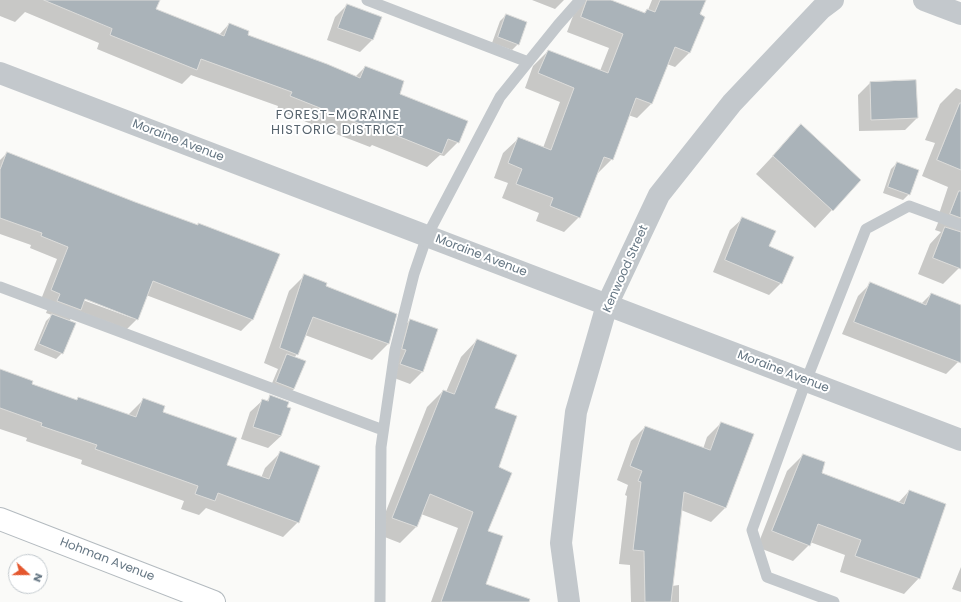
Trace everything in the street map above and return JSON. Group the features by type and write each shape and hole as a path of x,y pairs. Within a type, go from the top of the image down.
{"main road":[{"name":"Hohman Avenue","path":"0,519 214,602"}],"street":[{"name":"Kenwood Street","path":"569,602 561,543 576,412 607,305 659,196 732,103 821,9 833,0"},
{"path":"932,1 961,14"},
{"name":"Moraine Avenue","path":"0,73 961,440"}],"lane":[{"path":"367,0 528,62"},
{"path":"380,602 381,447 396,350 414,274 427,236 500,97 580,0"},
{"path":"834,602 767,577 752,530 806,381 866,229 909,206 961,225"},
{"path":"0,287 383,430"}],"building":[{"path":"44,0 160,0 156,9 224,36 229,23 249,31 248,35 327,64 360,78 365,66 404,81 400,94 468,121 459,143 448,139 442,154 290,96 292,92 201,59 197,70 110,35 112,29"},
{"path":"587,0 611,0 645,13 647,9 655,12 660,0 706,0 700,14 705,17 690,53 675,47 652,104 636,98 613,160 604,157 580,218 550,206 553,198 516,184 522,169 508,163 518,137 551,150 574,88 538,73 548,50 608,73 623,34 581,17"},
{"path":"347,4 382,17 373,40 338,28"},
{"path":"506,14 527,22 519,45 498,37"},
{"path":"916,80 918,118 871,120 870,82"},
{"path":"961,103 961,170 937,160"},
{"path":"801,124 861,180 833,211 773,156"},
{"path":"7,152 135,202 198,225 198,223 280,254 253,320 153,281 138,320 85,299 81,310 57,301 60,294 51,290 68,247 41,236 42,233 0,218 0,170"},
{"path":"897,162 919,170 910,195 888,187"},
{"path":"959,191 961,191 961,218 950,214"},
{"path":"742,217 776,231 769,246 794,257 782,284 725,260"},
{"path":"945,227 961,232 961,269 933,258"},
{"path":"304,274 327,283 326,286 397,314 389,344 313,317 298,355 280,348"},
{"path":"870,282 926,305 931,293 961,305 961,363 854,322"},
{"path":"52,314 76,323 63,354 39,344"},
{"path":"410,319 438,329 423,372 400,364 406,350 402,349"},
{"path":"477,339 517,355 495,408 517,416 499,467 512,473 488,531 503,536 486,584 530,599 529,602 441,602 473,512 430,494 417,527 392,518 443,390 454,394"},
{"path":"287,354 306,361 294,389 276,382"},
{"path":"0,369 33,381 32,384 77,400 78,397 136,417 143,398 165,406 163,412 237,438 227,465 269,479 280,451 320,466 299,523 218,493 215,501 195,494 198,486 95,449 97,445 41,426 42,423 0,408"},
{"path":"270,395 289,402 287,407 291,408 281,436 253,427 262,399 268,401"},
{"path":"721,422 754,434 726,508 684,492 671,602 645,602 644,551 633,550 641,482 638,481 642,471 630,466 645,426 710,450"},
{"path":"803,454 825,462 822,473 904,504 909,490 946,504 920,579 855,556 861,540 818,524 810,546 772,531"}],"district":[{"name":"FOREST-MORAINE HISTORIC DISTRICT","path":"338,124"}]}
